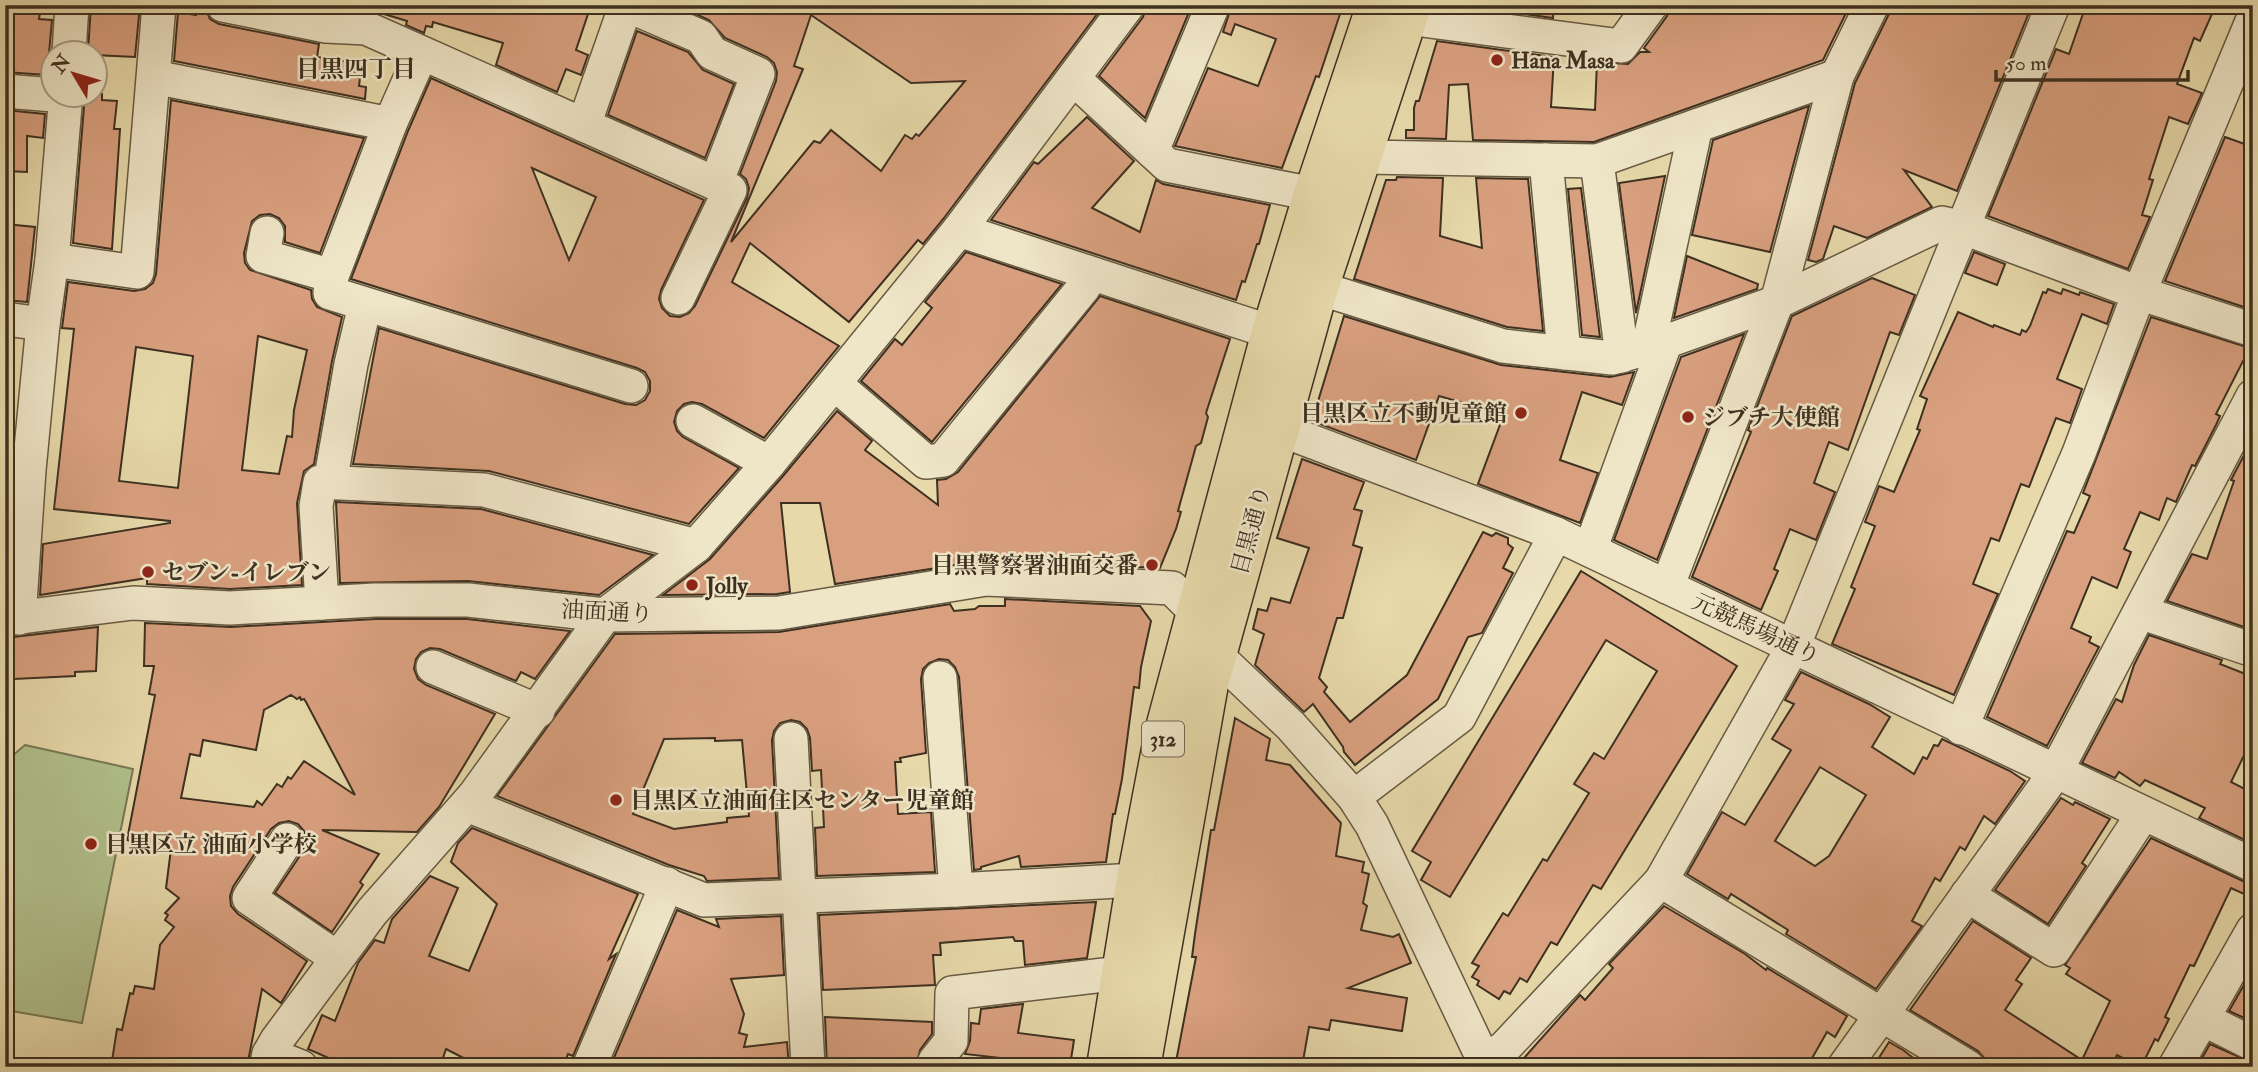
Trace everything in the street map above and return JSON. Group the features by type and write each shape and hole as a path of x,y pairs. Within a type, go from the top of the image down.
{"main road":[{"name":"目黒通り","path":"1106,1067 1164,728 1197,613 1264,423 1319,288 1363,157 1398,10"},
{"name":"目黒通り","path":"1140,1067 1209,684 1264,423 1271,332 1313,194 1398,10"}],"street":[{"path":"70,38 72,5"},
{"path":"52,260 136,272 159,5"},
{"path":"584,125 626,5 701,37 712,53 758,74 723,186 678,298"},
{"path":"301,1067 267,1061 337,958 372,912 467,805 538,711 605,615 696,546 835,384 959,230 1128,5"},
{"path":"1152,151 1213,5"},
{"path":"1398,10 1621,46 1651,5"},
{"path":"1667,587 1777,302 1837,76 1872,5"},
{"path":"1197,613 1217,656 1291,726 1354,797 1372,825 1486,1065 1661,881 1793,647 2053,5"},
{"path":"235,7 326,26 368,17 421,54 723,186"},
{"path":"1961,728 2079,453 2139,293 2253,19"},
{"path":"421,54 390,124 331,276 330,293 631,386"},
{"path":"1363,157 1597,161 1837,76"},
{"path":"154,77 390,124"},
{"path":"1074,79 1167,164 1313,194"},
{"path":"5,91 38,93"},
{"path":"12,618 17,468 52,260 65,108"},
{"path":"1590,550 1645,348 1696,126"},
{"path":"1546,160 1564,353"},
{"path":"1597,161 1645,348"},
{"path":"1319,288 1503,346 1612,358 1777,302 1942,223 1964,228 2139,293 2253,330"},
{"path":"959,230 1271,332"},
{"path":"267,233 263,256 331,276"},
{"path":"835,384 926,462 943,460 1084,287 1087,272"},
{"path":"330,483 351,364 365,305"},
{"path":"5,319 43,324"},
{"path":"1844,1067 2054,773 2253,396"},
{"path":"693,421 769,463"},
{"name":"元競馬場通り","path":"1264,423 1556,534 2054,773 2253,865"},
{"path":"322,603 316,506 320,482 484,490 696,546"},
{"path":"1354,797 1459,717 1556,534"},
{"name":"油面通り","path":"12,618 133,603 230,608 374,600 468,600 605,615 779,613 986,579 1172,588 1197,613"},
{"path":"2140,612 2253,650"},
{"path":"433,667 538,711"},
{"path":"940,678 956,890"},
{"path":"792,739 808,1067"},
{"path":"467,805 704,900 1136,880"},
{"path":"1967,895 2054,950 2143,814"},
{"path":"287,840 249,898 337,958"},
{"path":"1661,881 1968,1067"},
{"path":"589,1067 667,884"},
{"path":"2175,1067 2253,930"},
{"path":"935,1067 935,1061 951,1041 952,993 1121,973"},
{"path":"2203,1019 2253,1044"}],"green space":[{"path":"25,745 133,769 82,1023 5,1010 5,762"}],"building":[{"path":"91,5 140,5 135,57 108,56 108,38 89,38"},
{"path":"197,5 204,5 210,19 219,24 319,44 317,57 357,63 354,77 360,78 359,86 366,87 365,99 174,61 178,12 196,15"},
{"path":"375,5 591,5 576,50 588,55 581,75 566,69 557,92 496,65 503,43 433,22 432,27 426,26 424,33 406,25 407,21 374,11"},
{"path":"683,5 1104,5 944,218 923,244 918,240 849,322 750,243 732,282 839,346 764,438 702,404 684,404 677,411 674,422 683,437 739,468 689,524 489,471 353,464 379,328 625,404 636,405 645,400 650,391 650,381 645,372 637,368 351,279 431,78 704,200 659,299 662,308 670,316 680,317 689,313 695,306 747,198 749,188 746,179 740,174 776,81 777,72 774,63 767,57 725,38 709,20 682,8","holes":["811,15 911,83 965,81 919,136 916,134 912,139 905,135 881,171 831,130 820,143 814,141 731,242 803,69 794,66","532,168 596,197 569,260"]},
{"path":"1147,5 1192,5 1145,118 1099,76 1143,17"},
{"path":"1232,5 1343,5 1319,77 1316,76 1282,168 1175,146 1208,68 1258,86 1276,39 1235,24 1231,35 1223,32"},
{"path":"1458,5 1554,5 1553,18"},
{"path":"1670,5 1850,5 1823,60 1594,142 1473,140 1468,84 1449,85 1446,139 1406,138 1406,130 1414,130 1414,108 1416,101 1419,101 1437,41 1554,57 1551,107 1595,110 1597,62 1628,64 1640,52 1649,52 1644,48 1667,16"},
{"path":"1891,5 2032,5 1957,191 1904,170 1932,207 1867,238 1834,226 1823,259 1816,262 1808,260 1855,83"},
{"path":"2086,5 2216,5 2200,41 2194,38 2177,84 2202,93 2188,124 2169,117 2149,179 2153,180 2142,215 2150,217 2128,269 1988,216 2056,49 2069,54"},
{"path":"5,11 40,13 39,19 52,20 50,38 38,38 38,74 5,72"},
{"path":"637,31 688,52 703,70 734,84 705,158 608,115"},
{"path":"108,100 117,101 114,129 120,129 112,249 73,243 84,108 108,108"},
{"path":"171,100 364,138 320,253 285,242 285,226 279,218 270,214 260,215 252,221 244,253 245,263 250,270 311,290 317,307 342,317 314,464 304,471 297,503 302,585 230,589 147,584 147,578 40,595 43,544 170,523 54,509 74,329 62,328 68,282 134,291 145,289 153,283 156,274","holes":["258,336 307,350 294,410 292,437 287,436 279,474 242,470","136,347 193,356 178,488 119,481"]},
{"path":"1809,106 1770,252 1692,235 1713,140"},
{"path":"5,110 45,114 43,138 27,136 27,172 5,171"},
{"path":"1087,117 1134,161 1092,208 1140,232 1156,180 1163,184 1270,205 1259,244 1236,300 991,220 1034,162 1038,164"},
{"path":"2225,137 2253,147 2253,212 2244,232 2253,235 2253,310 2165,281"},
{"path":"1665,176 1636,313 1619,183"},
{"path":"1397,177 1443,178 1440,236 1482,248 1476,178 1528,179 1543,331 1507,327 1354,279 1386,180 1396,180"},
{"path":"1581,188 1600,337 1582,335 1568,189"},
{"path":"5,224 35,227 27,302 5,300"},
{"path":"966,252 1062,284 932,442 861,381 895,339 902,345 932,308 925,302"},
{"path":"1974,252 2005,264 1997,285 1965,273"},
{"path":"1687,256 1758,284 1757,289 1674,318"},
{"path":"1872,278 1915,295 1899,335 1890,332 1848,450 1829,442 1814,483 1835,492 1816,540 1790,529 1774,569 1778,571 1761,610 1692,577 1751,432 1748,430 1792,316"},
{"path":"2048,289 2061,294 2063,289 2079,295 2080,292 2114,304 2107,324 2082,314 2057,379 2082,389 2070,423 2056,418 2029,487 2021,484 1999,541 1991,538 1973,584 1998,594 1954,695 1832,644 1855,589 1851,587 1875,526 1865,522 1879,486 1894,492 1920,430 1917,429 1927,399 1920,396 1958,312 2020,335 2022,330 2026,332 2030,326 2043,292 2046,293"},
{"path":"1100,296 1230,339 1206,413 1208,417 1201,443 1196,446 1178,511 1181,512 1176,529 1160,568 987,560 835,584 820,503 781,503 790,592 663,595 710,559 837,411 872,441 865,450 938,505 937,480 946,479 958,472"},
{"path":"1344,316 1501,365 1610,377 1634,372 1622,405 1582,392 1560,460 1598,473 1580,523 1478,484 1501,422 1486,416 1488,410 1439,396 1416,460 1312,421"},
{"path":"2151,317 2253,351 2247,363 2243,361 2216,414 2220,416 2216,425 2195,466 2192,465 2176,502 2167,498 2159,520 2140,512 2124,549 2131,552 2117,588 2092,577 2071,628 2091,637 2089,642 2099,647 2047,746 1987,717 2067,531 2074,533 2090,496 2083,493"},
{"path":"1744,334 1657,560 1614,540 1681,357"},
{"path":"2253,438 2253,630 2167,601 2192,554 2207,559 2234,481 2231,480"},
{"path":"1302,459 1364,482 1354,509 1362,511 1353,545 1362,548 1343,618 1337,618 1319,678 1327,687 1324,692 1350,722 1407,675 1483,532 1508,538 1508,544 1513,548 1503,568 1513,573 1482,633 1468,637 1438,699 1355,765 1313,704 1304,712 1255,665 1264,634 1253,629 1258,609 1267,611 1271,598 1290,603 1309,548 1277,538"},
{"path":"336,502 481,509 653,555 599,595 468,581 340,583"},
{"path":"1581,571 1737,666 1601,889 1593,885 1557,945 1551,942 1527,982 1520,978 1510,994 1504,991 1499,999 1477,985 1479,981 1472,977 1479,966 1472,963 1503,913 1508,916 1543,859 1547,861 1589,793 1574,784 1594,753 1604,759 1657,671 1606,640 1450,897 1421,880 1431,862 1412,851"},
{"path":"1005,599 1140,606 1151,621 1139,688 1134,687 1122,779 1113,814 1106,862 1021,867 1019,856 974,870 959,677 948,660 939,659 923,669 921,679 926,753 900,758 901,762 895,762 898,814 931,812 935,872 817,876 815,828 824,827 821,770 812,771 807,729 800,722 791,720 780,723 772,740 779,878 707,881 704,876 669,865 497,796 615,634 779,632 950,604 954,611 975,609 979,606 1005,606","holes":["715,738 715,741 742,740 749,816 727,818 727,822 674,829 633,814 664,739"]},
{"path":"376,619 467,619 570,631 535,679 521,672 516,681 440,649 430,648 421,652 414,669 418,679 426,685 495,714 439,807 417,832 322,830 379,854 360,882 363,885 332,932 275,893 303,851 306,840 304,831 298,824 289,821 279,823 271,829 233,887 231,906 238,914 307,961 281,1003 262,989 247,1067 111,1067 117,1029 122,1030 130,993 133,994 135,986 154,989 160,945 174,927 165,920 168,915 165,913 179,898 166,888 171,849 127,840 155,695 149,694 154,666 144,666 145,623 231,627","holes":["291,695 297,699 300,697 306,702 355,795 304,761 282,787 277,784 262,805 257,801 254,807 181,798 190,754 200,756 203,740 256,750 264,710"]},
{"path":"98,627 96,671 75,672 75,676 14,679 13,667 5,667 5,638"},
{"path":"2149,635 2222,660 2220,664 2253,677 2253,737 2231,782 2253,793 2253,844 2199,818 2205,808 2145,780 2140,786 2119,772 2115,778 2082,763 2116,699 2122,702 2134,665"},
{"path":"1801,672 1869,704 1890,717 1872,747 1914,774 1923,757 1927,759 1934,745 1938,746 1942,739 2010,771 2025,781 1995,824 1984,816 1965,850 1960,847 1940,881 1935,878 1912,921 1922,926 1876,989 1786,934 1788,930 1731,894 1728,899 1687,874 1722,812 1745,825 1791,750 1772,739 1794,704 1785,700","holes":["1820,767 1866,795 1829,856 1815,866 1775,841"]},
{"path":"1235,718 1270,739 1266,760 1290,765 1341,823 1336,856 1364,862 1362,872 1369,874 1363,903 1367,906 1361,930 1393,937 1399,934 1411,963 1348,988 1407,998 1402,1031 1331,1020 1329,1030 1309,1027 1302,1067 1175,1067 1196,957 1192,957 1211,830 1214,830"},
{"path":"2061,798 2110,819 2082,863 2086,866 2048,924 1995,890"},
{"path":"472,828 638,894 609,959 616,954 573,1056 568,1054 563,1067 481,1067 446,1049 440,1067 349,1067 308,1049 322,1015 335,1021 358,963 375,940 384,943 392,919 430,876 458,888 429,956 469,971 497,904 451,862 458,843"},
{"path":"2151,838 2253,884 2253,898 2231,888 2194,966 2190,965 2165,1017 2169,1019 2158,1041 2155,1039 2141,1067 2117,1055 2111,1067 1995,1067 1978,1051 1910,1010 1973,921 2031,958 2016,980 2022,984 2005,1010 2082,1060 2110,1001 2066,974 2070,968 2065,965"},
{"path":"1096,902 1087,958 1025,965 1023,941 1015,941 1013,937 940,943 941,955 933,955 935,985 823,990 819,915"},
{"path":"1664,906 1745,954 1766,970 1767,968 1847,1016 1835,1037 1827,1032 1807,1067 1516,1067 1580,995 1585,1000 1613,968 1609,964"},
{"path":"677,910 719,927 716,919 781,916 784,975 731,979 744,1014 739,1033 747,1035 744,1047 787,1042 789,1067 610,1067"},
{"path":"2253,969 2253,1022 2229,1011"},
{"path":"1023,1004 1018,1033 1074,1040 1070,1066 965,1054 970,1041 971,1023 979,1024 981,1009"},
{"path":"825,1017 932,1022 932,1034 920,1050 916,1067 827,1067"},
{"path":"1889,1042 1903,1050 1925,1067 1873,1067"},
{"path":"2210,1044 2253,1063 2253,1067 2197,1067"}],"place":[{"name":"Hana Masa","path":"1497,60"},
{"name":"目黒区立不動児童館","path":"1521,413"},
{"name":"ジブチ大使館","path":"1688,417"},
{"name":"目黒警察署油面交番","path":"1152,565"},
{"name":"セブン-イレブン","path":"148,572"},
{"name":"Jolly","path":"692,585"},
{"name":"目黒区立油面住区センター児童館","path":"616,800"},
{"name":"目黒区立 油面小学校","path":"91,844"}],"district":[{"name":"目黒四丁目","path":"356,69"}]}
